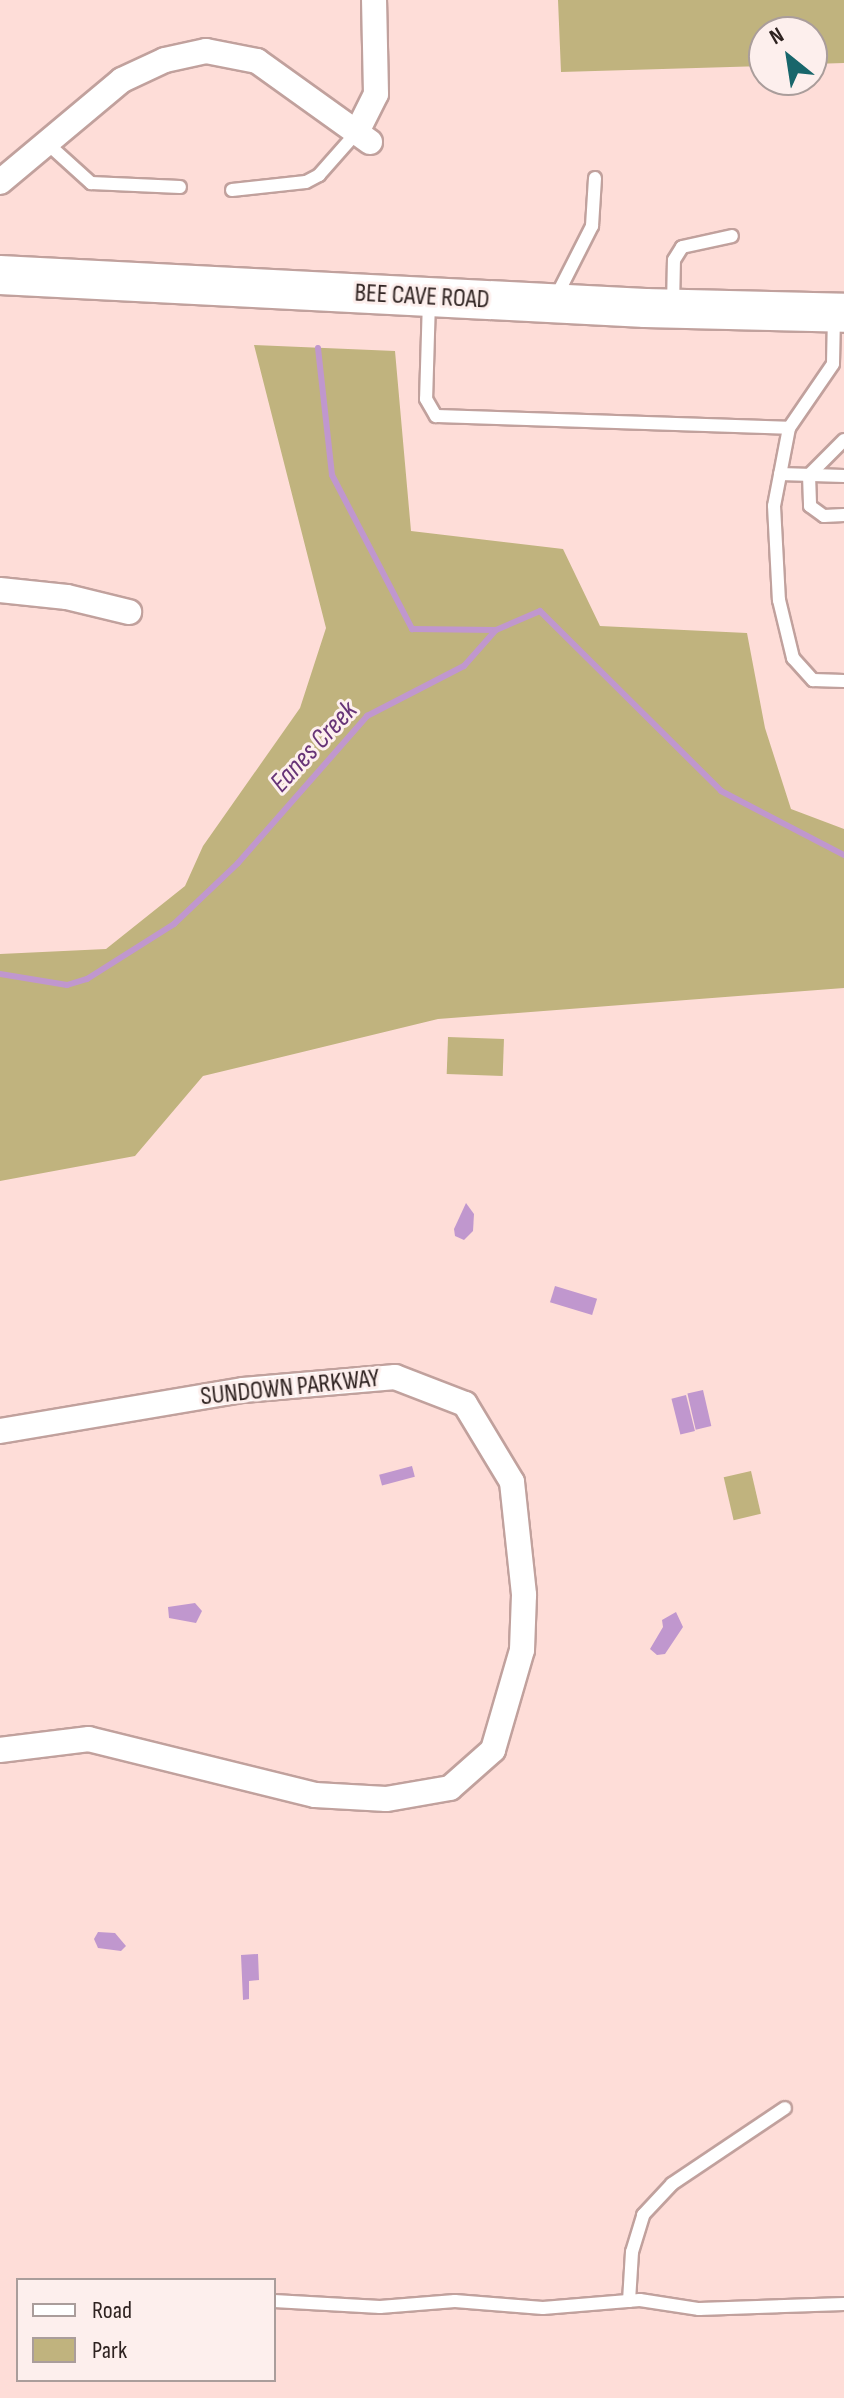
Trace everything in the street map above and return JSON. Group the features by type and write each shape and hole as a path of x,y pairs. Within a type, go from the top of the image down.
{"main road":[{"name":"BEE CAVE ROAD","path":"0,275 552,304 839,313"}],"street":[{"path":"0,182 49,145 122,80 165,60 206,51 257,61 364,137 376,94 374,0"},
{"path":"0,590 67,597 129,612"},
{"name":"SUNDOWN PARKWAY","path":"0,1431 243,1390 395,1377 465,1404 512,1482 524,1595 522,1650 493,1750 450,1788 386,1799 315,1795 89,1739 0,1750"}],"lane":[{"path":"232,190 306,182 319,175 364,137"},
{"path":"49,145 91,183 180,187"},
{"path":"552,304 592,226 595,178"},
{"path":"673,309 674,260 682,247 732,236"},
{"path":"429,297 426,399 436,416 789,428"},
{"path":"839,313 829,375 789,428 774,506 779,600 793,658 813,680 844,681"},
{"path":"844,440 809,475 810,506 824,516 844,515"},
{"path":"780,474 844,476"},
{"path":"629,2301 632,2252 643,2215 672,2184 785,2108"},
{"path":"276,2301 380,2307 492,2300 543,2308 629,2301 699,2309 844,2304"}],"green space":[{"path":"558,0 844,0 844,63 828,64 828,16 748,16 748,66 561,72"},
{"path":"254,345 395,351 411,531 563,549 600,626 747,633 765,728 791,809 844,829 844,988 438,1019 203,1076 135,1156 0,1181 0,954 106,949 185,886 203,846 300,708 326,628"},
{"path":"448,1037 504,1039 503,1076 447,1074"},
{"path":"751,1471 761,1514 734,1520 724,1477"}],"shaded area":[{"path":"466,1203 474,1214 473,1231 464,1240 455,1236 454,1229"},
{"path":"555,1286 597,1299 592,1315 550,1302"},
{"path":"703,1390 711,1426 696,1430 687,1394"},
{"path":"686,1395 695,1431 680,1435 671,1399"},
{"path":"412,1466 415,1477 382,1485 379,1475"},
{"path":"195,1603 202,1611 196,1623 169,1618 168,1607"},
{"path":"676,1612 683,1627 665,1654 657,1655 650,1649 663,1627 662,1620"},
{"path":"98,1932 115,1933 126,1946 121,1951 98,1948 94,1939"},
{"path":"258,1954 259,1980 249,1981 249,1999 243,2000 241,1955"}],"waterway":[{"path":"318,348 332,475 412,629 495,630"},
{"name":"Eanes Creek","path":"0,974 67,985 87,979 174,924 238,863 367,716 464,666 496,630 540,611 721,791 844,855"}]}
